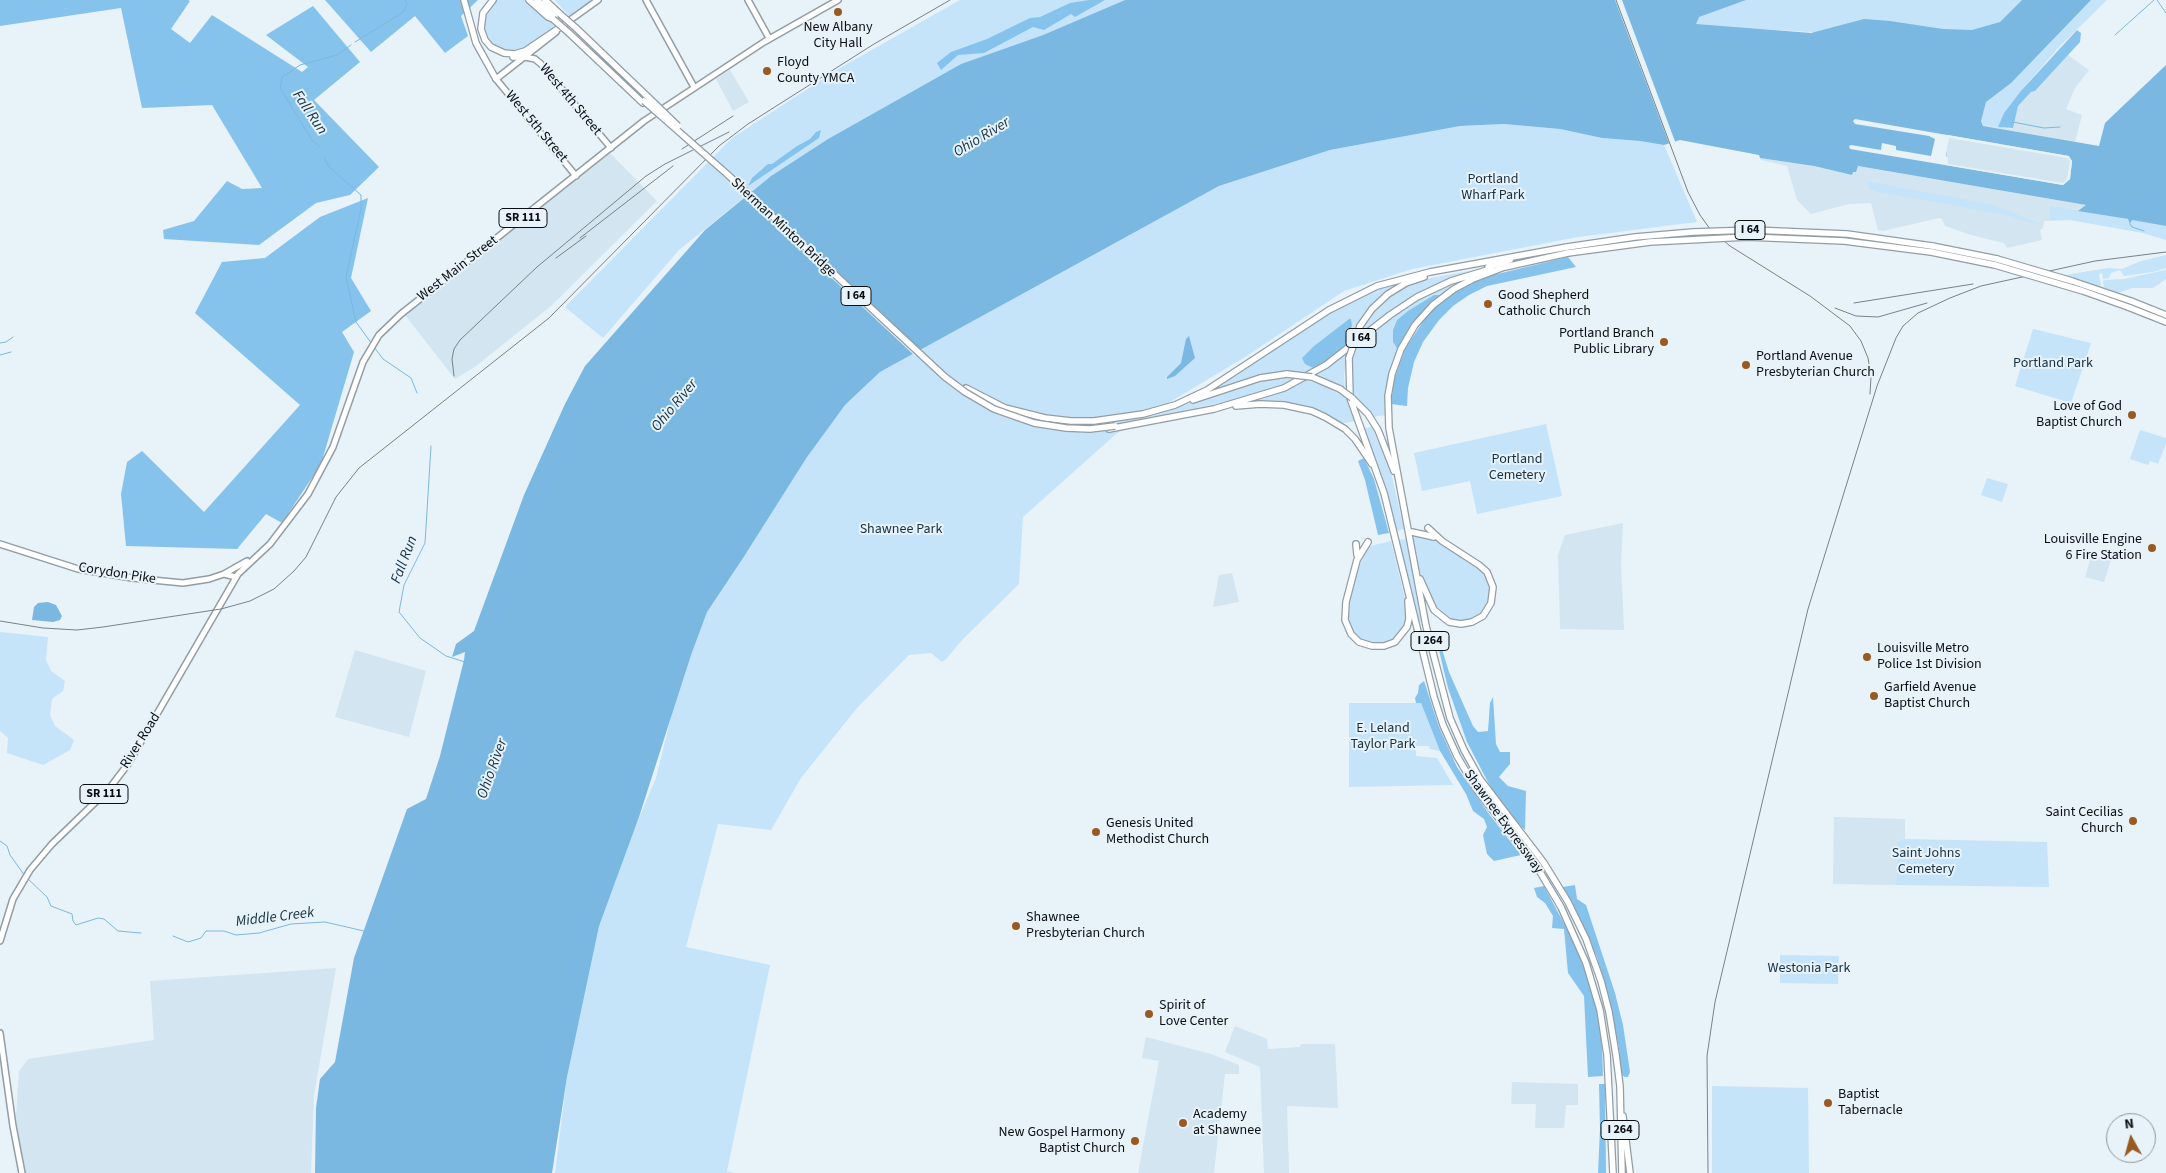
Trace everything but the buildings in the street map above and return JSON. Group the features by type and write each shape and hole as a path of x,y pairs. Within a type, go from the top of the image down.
{"highway":[{"path":"464,0 476,43 496,79"},
{"path":"493,0 484,9 481,24 483,34 494,50 503,56 525,57"},
{"path":"529,0 548,17 556,15 552,0"},
{"name":"I 64","path":"536,0 556,15"},
{"name":"I 64","path":"545,0 571,31 673,125"},
{"path":"494,50 510,54 520,53 565,24"},
{"path":"646,101 945,377 965,392 994,409 1034,423 1066,428 1116,427 1216,406 1282,387 1323,365 1386,316 1429,289 1450,280 1529,254"},
{"name":"Sherman Minton Bridge","path":"673,125 915,351 956,383 1005,408 1045,418 1071,421 1094,421 1138,415 1175,405"},
{"name":"Sherman Minton Bridge","path":"673,125 916,353 961,392 1003,415 1044,427 1081,431 1116,427"},
{"name":"I 64","path":"1175,405 1221,382 1329,310 1363,292 1409,276 1529,254 1650,242 1747,237 1844,241 1932,249 1996,262 2083,291 2166,315"},
{"name":"I 64","path":"1116,427 1214,409 1264,395 1298,381 1335,358 1399,309 1432,290 1468,275 1568,250"},
{"path":"1377,471 1350,398 1348,358 1360,326 1379,301 1406,283 1426,276 1504,259"},
{"path":"1397,477 1388,404 1391,380 1399,354 1409,334 1422,316 1441,298 1458,286 1507,266"},
{"name":"I 64","path":"2129,304 2166,322"},
{"path":"1175,405 1260,378 1287,374 1312,377 1340,389 1368,414 1378,430 1397,477"},
{"path":"1214,409 1260,404 1284,405 1312,411 1348,433 1361,447 1377,471"},
{"name":"Shawnee Expressway","path":"1377,471 1437,707 1452,744 1477,790 1526,854 1549,888 1576,938 1593,983 1603,1027 1608,1073 1611,1173"},
{"name":"Shawnee Expressway","path":"1397,477 1416,566 1426,626 1450,718 1464,750 1480,779 1560,887 1586,939 1601,981 1613,1028 1620,1086 1622,1173"},
{"path":"1416,566 1430,603 1443,619 1453,623 1465,624 1476,620 1485,613 1493,595 1489,576 1480,565 1438,538 1428,528"},
{"path":"1412,532 1438,538"},
{"path":"1368,542 1361,550 1357,560 1346,602 1344,616 1348,631 1359,642 1368,646 1380,647 1389,644 1400,637 1409,619 1409,596"},
{"path":"1356,544 1357,560"},
{"path":"1620,1086 1630,1173"}],"main road":[{"path":"496,79 598,0"},
{"path":"646,0 694,87"},
{"path":"748,0 767,40"},
{"name":"West Main Street","path":"236,577 280,532 317,481 333,447 367,353 379,335 401,314 644,122 767,40 838,0"},
{"name":"West 4th Street","path":"525,57 532,58 541,64 610,148"},
{"name":"West 5th Street","path":"496,79 576,176"},
{"name":"Corydon Pike","path":"0,544 78,569 132,578 183,583 221,575 236,577"},
{"path":"221,575 255,558"},
{"name":"River Road","path":"0,941 9,909 30,870 52,844 109,789 128,764 236,577"},
{"path":"0,1033 13,1126 22,1173"}],"shaded area":[{"path":"0,0 188,0 190,1 171,29 190,43 212,15 302,72 308,67 266,35 313,6 360,62 314,100 379,167 350,195 316,203 259,245 164,239 163,230 194,221 227,181 242,189 262,188 212,105 142,108 121,8 0,26"},
{"path":"325,0 478,0 461,16 468,36 445,53 415,16 371,52"},
{"path":"1105,0 1075,17 1071,14 1044,30 1033,27 984,53 958,55 941,70 937,63 951,52 987,39 1030,18 1040,17 1070,3"},
{"path":"2077,30 2081,33 2080,42 2035,91 2031,92 2018,106 2013,128 1998,127 2004,113 2020,92"},
{"path":"2068,55 2089,70 2075,88 2066,109 2082,115 2075,142 1708,79 1980,120 1983,124 2012,129 2018,106 2031,92 2035,91"},
{"path":"730,70 749,102 733,111 716,79"},
{"path":"821,130 819,138 748,186 752,178 768,164 772,164"},
{"path":"1947,135 2067,156 2071,158 2070,179 2063,185 1945,165 1943,158"},
{"path":"610,153 657,201 551,306 476,366 455,379 405,315"},
{"path":"1760,158 1814,166 1852,175 1851,165 2092,206 2079,210 2166,226 2166,240 2143,233 2070,220 2044,221 2043,228 2040,230 2042,240 2007,248 2004,243 1945,226 1942,219 1939,218 1883,231 1878,230 1871,203 1849,204 1811,214 1797,200 1787,166 1761,160"},
{"path":"368,198 351,278 371,311 342,332 354,352 321,464 282,523 266,514 237,549 126,546 121,494 127,462 142,451 204,512 300,405 195,313 222,262 265,258 320,217"},
{"path":"1568,257 1576,267 1487,286 1453,306 1439,320 1423,342 1414,362 1408,388 1407,406 1391,404 1394,380 1405,349 1424,320 1440,301 1463,285 1489,276"},
{"path":"1434,295 1441,295 1417,319 1398,350 1393,342 1393,330 1397,320"},
{"path":"1351,319 1352,325 1348,346 1315,369 1305,364 1302,358 1314,346"},
{"path":"1364,458 1374,479 1389,533 1378,535 1365,480 1358,461"},
{"path":"1623,523 1621,564 1624,630 1560,629 1558,555 1565,535"},
{"path":"2092,554 2111,560 2104,582 2085,577"},
{"path":"1232,573 1239,602 1213,607 1219,575"},
{"path":"1438,646 1441,646 1449,672 1473,726 1478,732 1488,731 1490,703 1493,697 1496,744 1500,752 1510,752 1510,764 1499,777 1508,786 1526,791 1525,830 1516,822 1491,788 1467,742 1448,688"},
{"path":"355,650 426,671 409,737 335,717"},
{"path":"1424,681 1439,727 1457,767 1489,814 1521,855 1494,861 1487,854 1483,835 1487,827 1484,819 1473,811 1466,794 1440,751 1421,703 1416,703 1415,698 1419,685"},
{"path":"1834,817 1905,819 1905,839 1897,841 1896,885 1833,884"},
{"path":"1575,885 1577,899 1586,905 1615,993 1623,1025 1630,1072 1628,1077 1621,1075 1619,1048 1608,995 1597,957 1563,887"},
{"path":"1544,886 1576,946 1595,1000 1602,1043 1603,1076 1588,1077 1584,996 1568,973 1564,929 1552,928 1553,916 1545,903 1537,897 1534,888"},
{"path":"336,968 314,1095 311,1173 24,1173 16,1117 19,1071 28,1059 154,1040 150,981"},
{"path":"1235,1026 1267,1039 1268,1049 1300,1047 1301,1044 1335,1044 1338,1108 1287,1106 1289,1173 1264,1173 1260,1067 1225,1052"},
{"name":"Academy at Shawnee","path":"1146,1037 1211,1054 1239,1065 1239,1074 1225,1074 1214,1173 1138,1173 1159,1061 1142,1058"},
{"path":"1512,1082 1578,1084 1578,1105 1566,1105 1564,1128 1535,1128 1536,1104 1511,1104"},
{"path":"1599,1084 1605,1084 1606,1173 1598,1173 1600,1129"}],"green space":[{"path":"496,0 526,0 555,26 521,50 509,52 493,45 485,35 484,17"},
{"path":"555,0 593,0 569,16"},
{"path":"960,0 1125,0 1043,35 961,64 828,139 771,176 679,250 603,338 565,307 732,138 840,68"},
{"path":"1714,0 2022,0 2000,22 1951,40 1777,30 1689,28"},
{"path":"2091,0 2107,0 2060,46 2020,92 2004,113 1998,127 1983,124 1981,121 1979,90 2069,22"},
{"name":"Shawnee Park","path":"1504,124 1560,129 1602,138 1664,145 1697,222 1578,237 1412,269 1344,291 1245,357 1145,417 1260,381 1298,378 1275,388 1236,400 1141,419 1116,434 1023,517 1019,584 963,639 947,658 942,662 931,653 909,655 857,708 801,778 771,830 718,824 686,947 770,965 727,1171 734,1173 555,1173 567,1077 601,908 656,778 686,657 716,586 762,513 845,405 880,372 1219,186 1330,150 1460,126"},
{"path":"1867,181 1993,205 2043,225 2007,215 1877,192 1869,189"},
{"path":"2050,206 2166,226 2166,240 2143,233 2072,220 2051,220 2049,218"},
{"path":"2166,255 2166,268 2153,272 2124,276 2120,270 2111,273 2109,278 2103,279 2102,273 2099,274 2101,287 2065,275 2108,268 2122,269 2141,261"},
{"path":"2166,270 2166,279 2153,288 2132,288 2118,293 2104,288 2103,281 2105,280 2124,279"},
{"path":"1469,271 1424,291 1357,339 1361,328 1374,310 1393,293 1405,286 1425,279"},
{"path":"1473,276 1441,295 1434,295 1397,320 1393,330 1393,342 1398,350 1388,381 1386,415 1373,417 1351,394 1349,371 1354,347 1410,304"},
{"path":"1402,282 1383,295 1366,312 1348,346 1352,325 1349,319 1314,346 1315,369 1306,374 1281,372 1261,375 1211,392 1341,305 1380,287"},
{"name":"Portland Park","path":"2033,329 2091,343 2071,403 2015,386"},
{"path":"1347,352 1344,377 1345,389 1313,375"},
{"path":"1306,380 1327,387 1346,398 1355,421 1340,424 1320,413 1249,403"},
{"name":"Portland Cemetery","path":"1546,424 1562,496 1477,514 1470,481 1422,491 1414,453"},
{"path":"1372,427 1392,477 1404,529 1396,531 1382,478 1365,434 1364,428"},
{"path":"2140,430 2166,438 2166,444 2158,464 2150,461 2148,465 2130,459"},
{"path":"1987,478 2008,484 2002,502 1981,495"},
{"path":"1413,537 1433,537 1476,565 1486,575 1491,588 1488,604 1480,616 1456,622 1439,614 1421,578"},
{"path":"1406,539 1421,622 1419,622 1398,540"},
{"path":"1391,541 1406,603 1406,621 1403,629 1392,640 1380,645 1362,642 1348,627 1346,607 1366,547"},
{"path":"0,632 48,637 46,660 51,671 65,681 63,691 52,699 50,715 55,726 74,740 70,750 43,765 7,753 8,738 0,731"},
{"name":"E. Leland Taylor Park","path":"1349,703 1421,703 1440,751 1430,749 1429,746 1416,746 1416,756 1437,758 1453,785 1349,787"},
{"name":"Saint Johns Cemetery","path":"1905,839 2047,842 2049,887 1896,885 1897,841"},
{"name":"Westonia Park","path":"1780,955 1839,956 1838,984 1780,983"},
{"path":"1712,1086 1808,1088 1809,1173 1712,1173"}],"water":[{"name":"Ohio River","path":"1125,0 1746,0 1699,17 1696,24 1811,33 1864,19 1943,29 1972,30 2000,22 2022,0 2091,0 2011,83 1986,102 1981,121 1983,126 2099,146 2105,123 2166,65 2166,226 2132,220 2130,224 2128,219 2078,211 2086,205 1858,166 1856,172 1853,172 1852,175 1814,166 1760,158 1759,155 1680,140 1664,145 1602,138 1560,129 1504,124 1460,126 1330,150 1219,186 880,372 845,405 807,457 707,612 691,655 639,817 599,926 567,1077 552,1173 315,1173 316,1108 320,1079 335,1062 354,958 407,809 426,799 440,756 464,660 465,652 452,657 456,644 474,631 524,495 565,404 585,366 705,230 771,176 828,139 961,64 1043,35","holes":["1948,135 2069,156 2072,161 2070,179 2063,185 1946,165"]},
{"path":"1189,336 1195,358 1175,376 1167,379 1181,363 1186,339"},
{"path":"48,602 56,605 62,616 60,620 53,622 32,620 34,607 38,603"}],"pier":[{"path":"1615,0 1622,0 1676,144 1670,146"},
{"path":"1855,119 2068,156 2072,161 2070,179 2063,185 1850,149 1849,146 1851,145 1881,150 1882,143 1896,146 1896,150 1931,156 1935,139 1929,136 1855,124 1853,121","holes":["1949,138 2067,158 2070,161 2067,179 2063,183 1948,164 1946,156"]},
{"path":"748,190 921,352 915,356 742,194"}],"waterway":[{"name":"Fall Run","path":"355,42 402,13 407,5 405,0"},
{"path":"2115,35 2154,0"},
{"path":"2157,0 2166,13"},
{"name":"Fall Run","path":"320,147 312,140 280,88 282,77 300,65 337,55 351,45"},
{"path":"2013,122 2044,128 2060,127"},
{"name":"Fall Run","path":"324,157 329,167 361,195 361,209 346,277 356,322 372,344"},
{"path":"2130,224 2132,227 2144,231"},
{"path":"0,343 6,342 13,337"},
{"name":"Fall Run","path":"374,347 383,359 411,378 417,393"},
{"path":"0,355 11,352"},
{"name":"Fall Run","path":"431,446 425,543 404,585 399,612 420,638 446,656 465,662"},
{"name":"Middle Creek","path":"0,841 7,846 10,855 25,876"},
{"name":"Middle Creek","path":"28,879 47,897 51,906 72,914 76,925 98,918 104,919 118,931 141,933"},
{"name":"Middle Creek","path":"173,936 188,942 201,938 206,931 224,931 236,935 259,933 291,924 325,922 364,931"}],"railway":[{"path":"0,621 43,628 77,630 103,627 221,609 250,601 274,589 306,557 336,497 359,468 549,318 719,146 748,124 874,44 950,0"},
{"path":"1616,0 1688,192 1700,215 1710,229 1730,246 1810,296 1850,326 1861,341 1868,358 1871,376 1870,394"},
{"path":"682,149 733,116"},
{"path":"454,376 452,359 454,349 460,340 537,267 646,176 665,164 729,132"},
{"path":"580,238 673,166"},
{"path":"556,258 586,236"},
{"path":"1708,1173 1707,1056 1715,1002 1808,609 1877,386 1896,338 1903,326 1918,313 1981,286 2095,261 2166,252"},
{"path":"1854,303 1973,284"},
{"path":"1835,308 1856,316 1878,317 1927,303"}],"place":[{"name":"New Albany City Hall","path":"838,12"},
{"name":"Floyd County YMCA","path":"767,71"},
{"name":"Good Shepherd Catholic Church","path":"1488,304"},
{"name":"Portland Branch Public Library","path":"1664,342"},
{"name":"Portland Avenue Presbyterian Church","path":"1746,365"},
{"name":"Love of God Baptist Church","path":"2132,415"},
{"name":"Louisville Engine 6 Fire Station","path":"2152,548"},
{"name":"Louisville Metro Police 1st Division","path":"1867,657"},
{"name":"Garfield Avenue Baptist Church","path":"1874,696"},
{"name":"Saint Cecilias Church","path":"2133,821"},
{"name":"Genesis United Methodist Church","path":"1096,832"},
{"name":"Shawnee Presbyterian Church","path":"1016,926"},
{"name":"Spirit of Love Center","path":"1149,1014"},
{"name":"Baptist Tabernacle","path":"1828,1103"},
{"name":"Academy at Shawnee","path":"1183,1123"},
{"name":"New Gospel Harmony Baptist Church","path":"1135,1141"}],"park label":[{"name":"Portland Wharf Park","path":"1493,188"}]}
